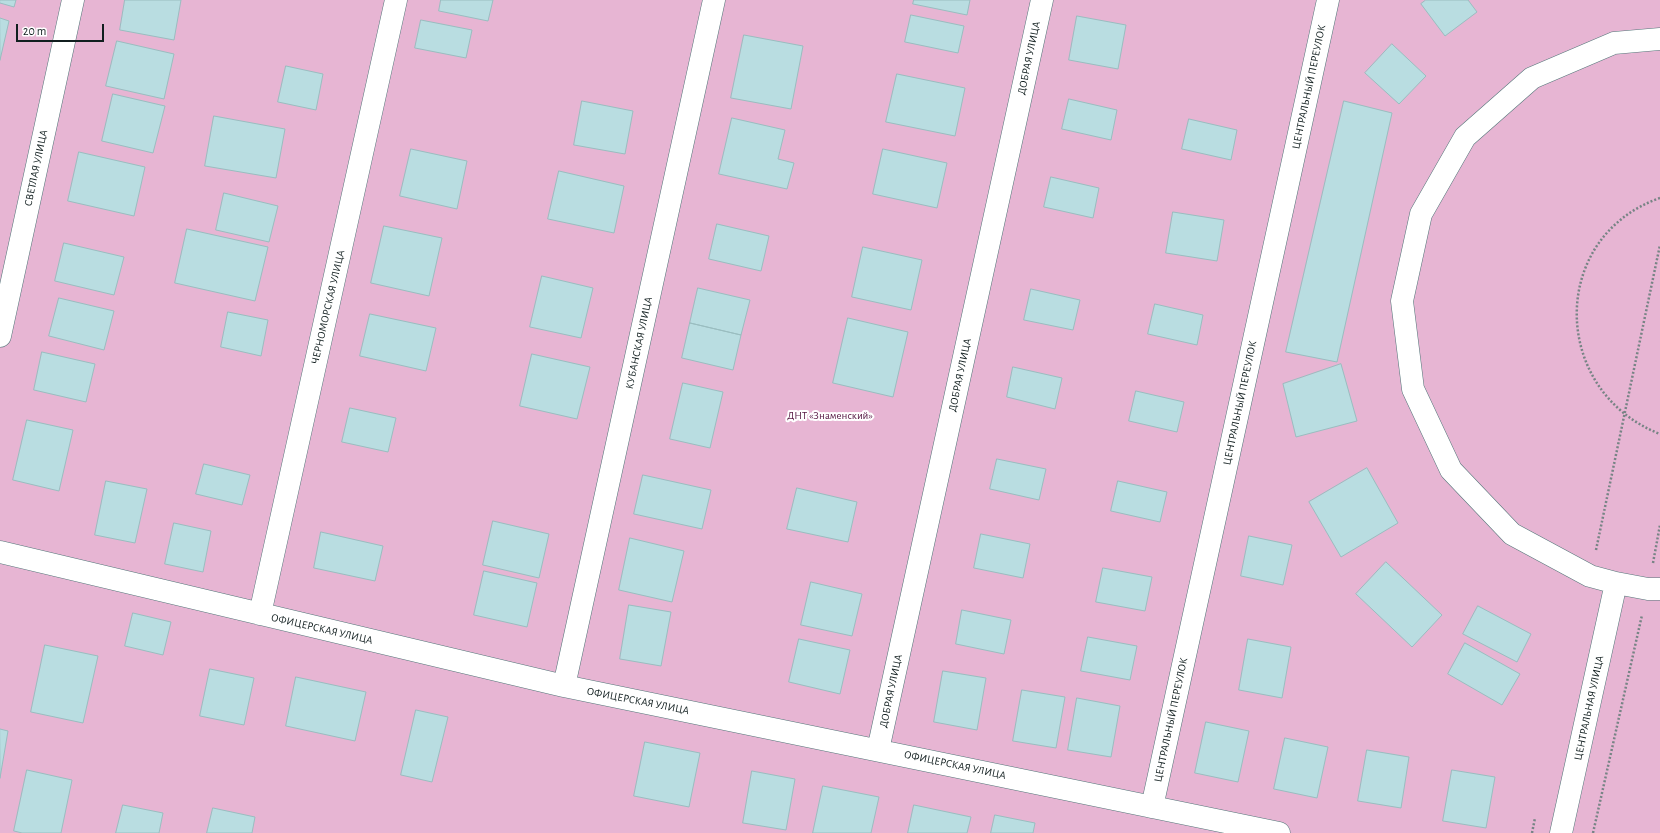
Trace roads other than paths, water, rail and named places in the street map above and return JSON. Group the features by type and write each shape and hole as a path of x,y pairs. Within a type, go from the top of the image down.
{"street":[{"name":"СВЕТЛАЯ УЛИЦА","path":"0,336 73,0"},
{"name":"ЧЕРНОМОРСКАЯ УЛИЦА","path":"260,614 396,0"},
{"name":"КУБАНСКАЯ УЛИЦА","path":"564,686 714,0"},
{"name":"ДОБРАЯ УЛИЦА","path":"878,750 1042,0"},
{"name":"ЦЕНТРАЛЬНЫЙ ПЕРЕУЛОК","path":"1152,806 1328,0"},
{"path":"1654,589 1616,583 1590,576 1512,534 1451,470 1413,389 1402,301 1421,214 1465,137 1532,78 1614,43 1660,39"},
{"name":"ОФИЦЕРСКАЯ УЛИЦА","path":"0,552 564,686 1279,833"},
{"name":"ЦЕНТРАЛЬНАЯ УЛИЦА","path":"1561,833 1616,583"}],"park label":[{"name":"ДНТ «Знаменский»","path":"830,416"}]}
